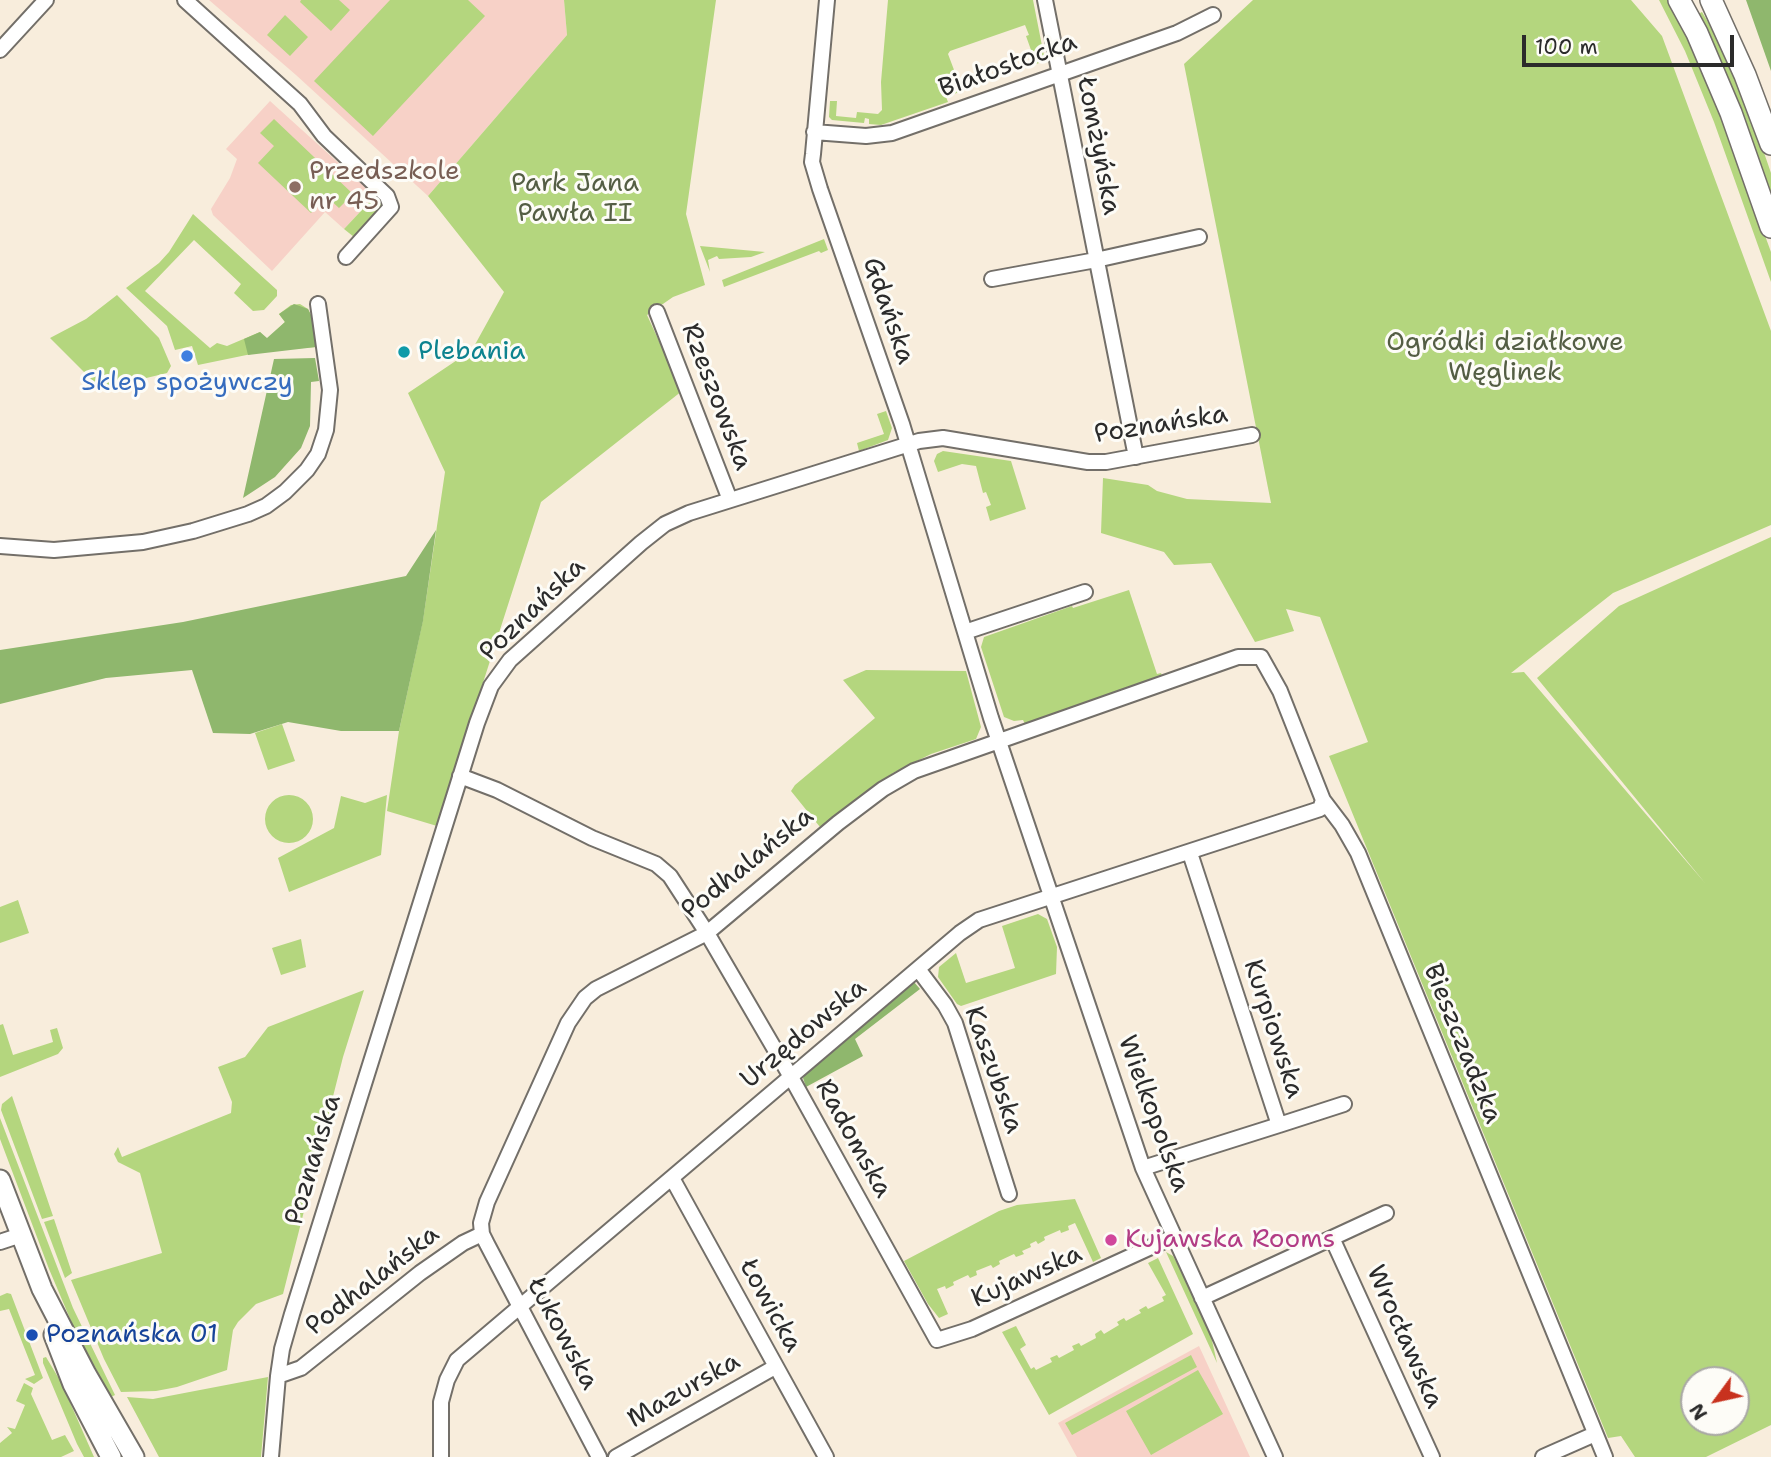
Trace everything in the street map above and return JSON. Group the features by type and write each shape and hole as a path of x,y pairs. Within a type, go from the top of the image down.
{"main road":[{"path":"1679,0 1697,33 1731,113 1771,227"},
{"path":"1711,0 1745,75 1771,144"}],"street":[{"path":"0,50 46,0"},
{"path":"185,0 300,104 324,136 387,196 391,207 346,257"},
{"name":"Gdańska","path":"827,0 812,162 908,446 965,632 1052,897"},
{"name":"Łomżyńska","path":"1045,0 1136,457"},
{"name":"Białostocka","path":"814,132 866,136 892,133 1177,33 1213,15"},
{"path":"992,279 1199,237"},
{"path":"0,546 24,550 54,550 143,542 193,531 247,514 266,506 285,492 307,470 318,454 326,430 330,390 318,304"},
{"name":"Rzeszowska","path":"657,312 730,500"},
{"name":"Poznańska","path":"271,1457 278,1376 292,1314 460,776 491,685 510,660 665,524 730,500 937,437 1088,462 1136,457 1252,435"},
{"path":"965,632 1085,592"},
{"name":"Podhalańska","path":"278,1376 300,1368 420,1273 463,1243 482,1234 483,1213 487,1202 568,1023 596,989 707,933 820,837 883,789 914,771 1238,657 1261,657"},
{"name":"Bieszczadzka","path":"1261,657 1280,691 1323,800 1342,824 1358,853 1605,1457"},
{"name":"Radomska","path":"460,776 497,790 592,838 656,864 670,876 707,933 791,1077 937,1340"},
{"name":"Urzędowska","path":"441,1457 441,1402 447,1380 457,1360 960,933 979,920 1320,809 1323,800"},
{"name":"Kurpiowska","path":"1143,1168 1279,1125 1190,853"},
{"name":"Wielkopolska","path":"1052,897 1143,1168 1275,1457"},
{"name":"Kaszubska","path":"918,969 955,1023 1009,1194"},
{"path":"1279,1125 1344,1104"},
{"name":"Łowicka","path":"672,1178 826,1457"},
{"path":"0,1180 42,1289 92,1385 134,1457"},
{"path":"1202,1298 1386,1213"},
{"name":"Łukowska","path":"482,1234 599,1457"},
{"path":"0,1242 21,1235"},
{"name":"Kujawska","path":"937,1340 972,1329 1173,1237"},
{"name":"Wrocławska","path":"1332,1238 1432,1457"},
{"path":"42,1289 64,1363 111,1457"},
{"name":"Mazurska","path":"616,1457 775,1367"},
{"path":"1543,1457 1595,1434"}],"shaded area":[{"path":"209,0 564,0 567,35 428,196 296,75"},
{"name":"Przedszkole nr 45","path":"270,101 375,196 344,229 325,212 272,271 213,215 211,209 230,178 237,159 226,149"},
{"path":"1199,1346 1250,1457 1077,1457 1058,1423"}],"green space":[{"path":"339,0 350,10 331,31 300,2"},
{"path":"390,0 468,0 485,16 373,136 314,81"},
{"name":"Park Jana Pawła II","path":"564,0 716,0 686,214 705,285 673,297 647,315 682,391 541,502 437,826 387,811 399,731 423,620 445,472 408,393 472,350 504,292 428,196 567,35"},
{"path":"888,0 1033,0 1045,61 1036,64 1025,25 950,51 948,54 962,91 946,97 948,102 881,125 869,124 869,119 865,118 864,123 832,120 829,117 830,101 837,101 836,116 856,118 857,112 878,114 882,110 881,82"},
{"name":"Ogródki działkowe Węglinek","path":"1253,0 1631,0 1662,36 1771,331 1771,525 1613,593 1511,673 1524,672 1705,883 1537,678 1619,606 1771,537 1771,1425 1750,1435 1750,1366 1680,1366 1680,1436 1749,1436 1706,1457 1635,1457 1621,1436 1608,1438 1329,756 1368,742 1320,617 1286,609 1294,631 1255,642 1211,563 1174,565 1164,552 1101,533 1103,478 1148,485 1157,491 1187,499 1271,503 1184,64"},
{"path":"1659,0 1669,0 1709,83 1771,252 1771,282 1714,122 1685,51"},
{"path":"1746,0 1771,0 1771,71"},
{"path":"1702,12 1723,47 1741,86 1771,173 1771,204 1696,15"},
{"path":"285,15 308,37 290,56 267,35"},
{"path":"274,119 353,194 339,208 326,196 311,213 258,163 274,146 260,133"},
{"path":"375,196 383,204 382,207 354,237 344,229"},
{"path":"193,214 277,290 277,296 264,310 253,311 234,293 241,284 194,240 145,291 210,348 217,343 227,346 260,332 267,339 285,322 279,314 291,305 300,304 308,309 313,319 316,347 266,351 198,365 192,346 175,350 167,326 126,288 169,252"},
{"path":"824,239 828,250 724,287 722,280"},
{"path":"700,246 765,252 751,257 719,259 717,256 708,260 710,272"},
{"path":"117,295 159,338 171,366 167,373 105,388 95,383 50,338 86,319"},
{"path":"294,304 308,309 313,319 316,347 248,355 244,339 260,332 267,338 285,322 279,314"},
{"path":"315,358 319,381 311,382 310,426 301,448 275,477 243,498 274,359"},
{"path":"886,411 892,428 888,440 859,451 857,443 884,434 877,414"},
{"path":"943,451 1011,461 1026,509 990,521 986,507 991,505 986,492 983,493 976,466 962,464 938,472 934,461 937,454"},
{"path":"436,530 423,621 399,731 341,731 288,722 250,734 213,733 192,670 106,678 0,704 0,650 183,622 406,576"},
{"path":"1129,590 1157,674 1161,673 1163,678 1025,724 1023,720 1014,721 1004,717 981,647 984,637 1072,606 1073,608"},
{"path":"866,670 966,671 981,727 976,739 931,754 893,773 820,827 791,791 875,718 843,680"},
{"path":"282,724 295,761 268,770 255,733"},
{"path":"289,795 306,802 313,819 306,836 289,843 272,836 265,819 272,802"},
{"path":"387,795 381,855 289,892 278,858 334,828 341,796 365,803"},
{"path":"18,900 29,933 0,943 0,907"},
{"path":"1038,914 1047,919 1057,947 1056,974 961,1006 957,1004 938,977 939,967 956,953 966,983 1015,968 1002,926"},
{"path":"301,939 306,967 281,975 272,948"},
{"path":"914,982 920,989 855,1039 863,1056 806,1087 803,1078 811,1066"},
{"path":"364,990 343,1057 283,1294 256,1304 238,1322 233,1330 227,1370 177,1387 156,1391 121,1392 71,1280 162,1253 140,1173 118,1162 114,1154 118,1147 122,1157 231,1113 232,1102 218,1067 245,1057 268,1027"},
{"path":"3,1024 13,1055 53,1042 50,1030 57,1028 63,1048 58,1054 0,1077 0,1025"},
{"path":"12,1096 53,1216 42,1219 1,1110 2,1104"},
{"path":"0,1118 73,1308 115,1395 111,1397 74,1328 49,1269 0,1139"},
{"path":"1075,1199 1101,1258 1093,1262 1075,1223 1068,1226 1069,1230 1061,1233 1060,1230 1044,1237 1045,1240 1038,1244 1036,1241 1030,1244 1031,1247 1022,1251 1024,1254 1016,1257 1014,1254 999,1261 1000,1264 993,1268 991,1265 976,1271 977,1275 970,1278 968,1275 953,1282 954,1285 946,1289 945,1286 937,1289 948,1314 939,1318 904,1261 999,1211 1017,1205"},
{"path":"54,1219 72,1273 65,1278 44,1222"},
{"path":"1166,1252 1173,1256 1177,1263 1211,1336 1217,1363"},
{"path":"1158,1258 1193,1334 1049,1415 1002,1332 1016,1326 1026,1345 1020,1349 1031,1369 1034,1367 1036,1370 1052,1362 1050,1358 1057,1355 1059,1358 1074,1350 1072,1346 1079,1343 1081,1346 1096,1338 1095,1334 1101,1330 1104,1334 1119,1325 1117,1322 1124,1318 1126,1321 1141,1313 1139,1310 1146,1306 1148,1309 1164,1301 1162,1297 1166,1295 1148,1263"},
{"path":"11,1294 43,1378 34,1384 25,1379 35,1375 9,1309 0,1311 0,1296"},
{"path":"1191,1355 1197,1367 1072,1435 1065,1423"},
{"path":"46,1357 61,1382 94,1457 84,1457 77,1444 43,1363 43,1358"},
{"path":"1198,1370 1223,1414 1151,1455 1126,1411"},
{"path":"268,1377 261,1457 159,1457 127,1397 153,1399"},
{"path":"24,1383 33,1388 31,1394 52,1440 65,1435 74,1451 61,1457 0,1457 0,1443 12,1433 7,1427 15,1429 25,1405 16,1401"}],"place":[{"name":"Przedszkole nr 45","path":"295,187"},
{"name":"Plebania","path":"404,352"},
{"name":"Sklep spożywczy","path":"187,356"},
{"name":"Kujawska Rooms","path":"1111,1240"},
{"name":"Poznańska 01","path":"32,1335"}]}
